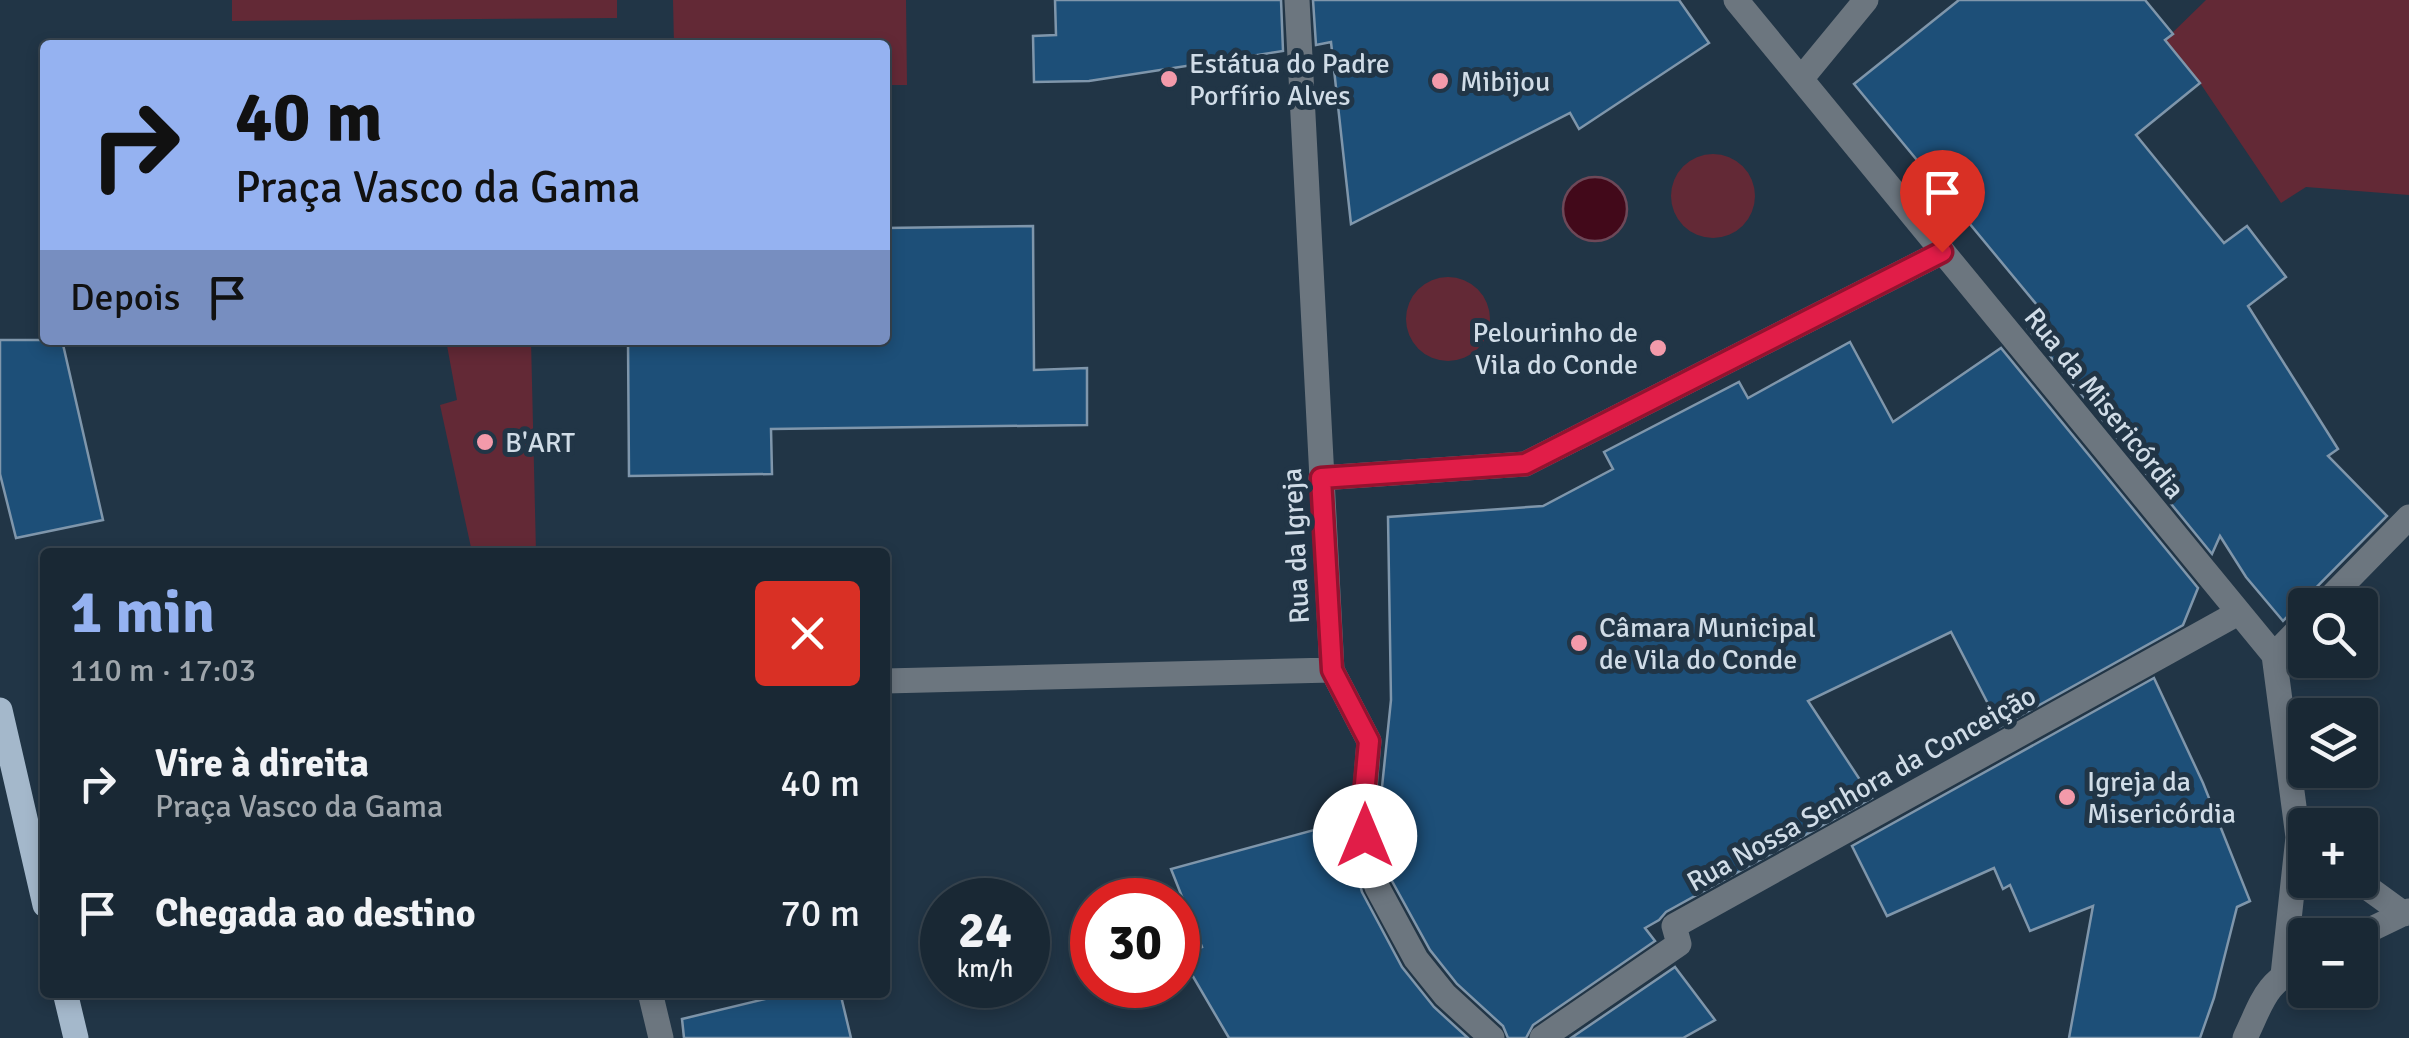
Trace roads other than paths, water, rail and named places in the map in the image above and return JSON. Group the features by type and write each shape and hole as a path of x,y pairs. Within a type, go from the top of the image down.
{"main road":[{"path":"0,710 40,884"},
{"path":"66,998 76,1038"}],"street":[{"name":"Rua da Igreja","path":"1297,0 1332,670 1369,741 1362,816 1377,886 1416,959 1445,995 1492,1038"},
{"name":"Rua da Misericórdia","path":"1736,0 2274,655"},
{"path":"1800,79 1866,0"},
{"path":"1321,478 1525,464 1942,252"},
{"path":"2340,588 2409,517"},
{"name":"Rua Nossa Senhora da Conceição","path":"1542,1038 1679,944 1674,926 2238,613"},
{"path":"2288,641 2274,655 2297,808"},
{"path":"890,681 1332,670"},
{"path":"2378,894 2406,912"},
{"path":"2378,926 2406,912"},
{"path":"2246,1038 2262,997 2288,973"},
{"path":"651,998 660,1038"}],"place":[{"name":"Estátua do Padre Porfírio Alves","path":"1169,79"},
{"name":"Mibijou","path":"1440,81"},
{"name":"Pelourinho de Vila do Conde","path":"1658,348"},
{"name":"B'ART","path":"485,442"},
{"name":"Câmara Municipal de Vila do Conde","path":"1579,643"},
{"name":"Igreja da Misericórdia","path":"2067,797"}]}
